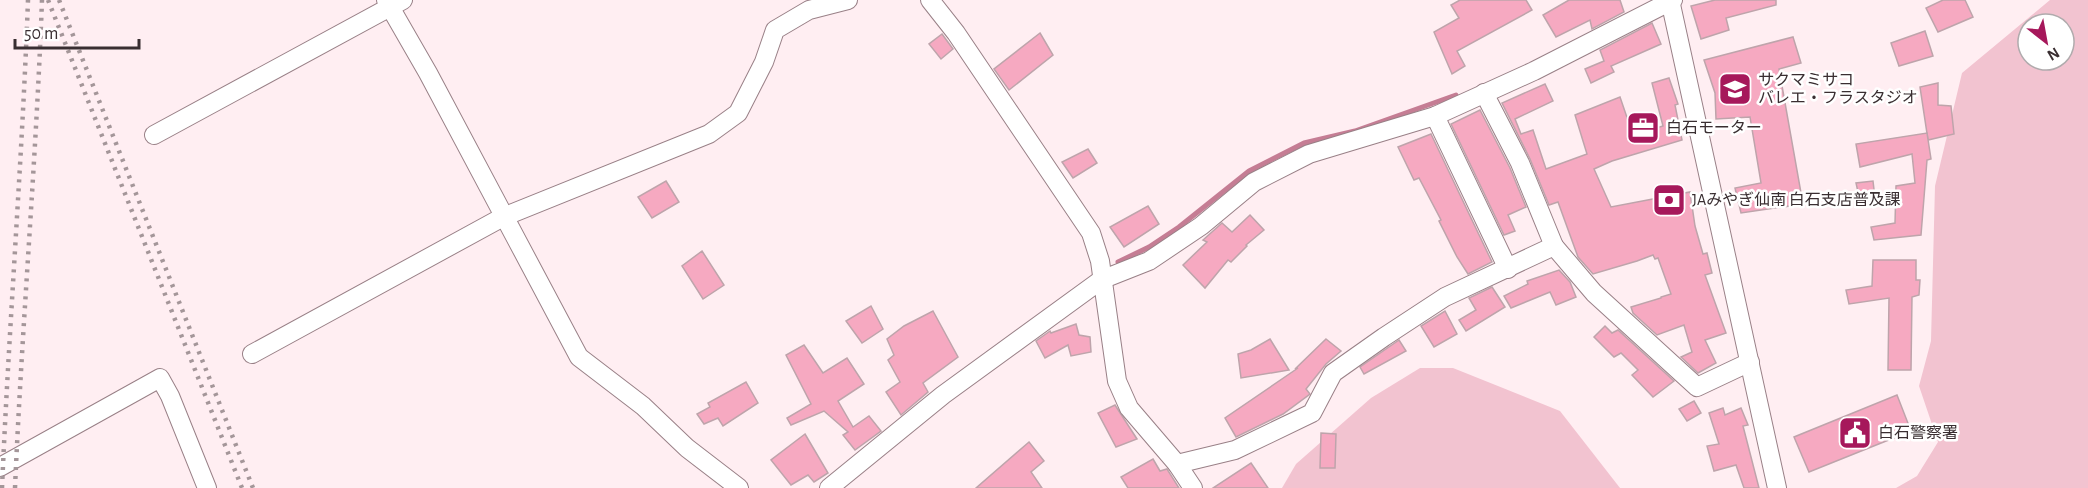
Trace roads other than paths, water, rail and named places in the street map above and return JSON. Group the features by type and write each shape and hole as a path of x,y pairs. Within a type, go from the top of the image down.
{"street":[{"path":"252,354 503,217 709,134 738,113 764,62 776,30 809,10 848,0"},
{"path":"930,0 956,33 1091,233 1100,261 1101,280 1118,381 1130,408 1177,464 1192,488"},
{"path":"829,488 943,395 1101,280 1149,261 1201,226 1254,182 1309,154 1435,116 1534,71 1671,0 1777,488"},
{"path":"154,135 393,3 503,217 579,357 643,406 687,448 739,488"},
{"path":"1484,93 1520,163 1554,246 1594,293 1697,387 1750,362"},
{"path":"1435,116 1508,268"},
{"path":"1177,464 1236,450 1312,413 1333,373 1445,297 1554,246"},
{"path":"0,467 160,378 170,396 207,488"}],"waterway":[{"path":"1118,262 1149,247 1179,227 1249,171 1304,143 1355,131 1456,95"}],"railway":[{"path":"2,488 28,0"},
{"path":"15,488 42,0"},
{"path":"48,0 242,488"},
{"path":"59,0 253,488"}],"place":[{"name":"サクマミサコ バレエ・フラスタジオ","path":"1735,89"},
{"name":"白石モーター","path":"1643,128"},
{"name":"JAみやぎ仙南 白石支店普及課","path":"1669,200"},
{"name":"白石警察署","path":"1855,433"}]}
